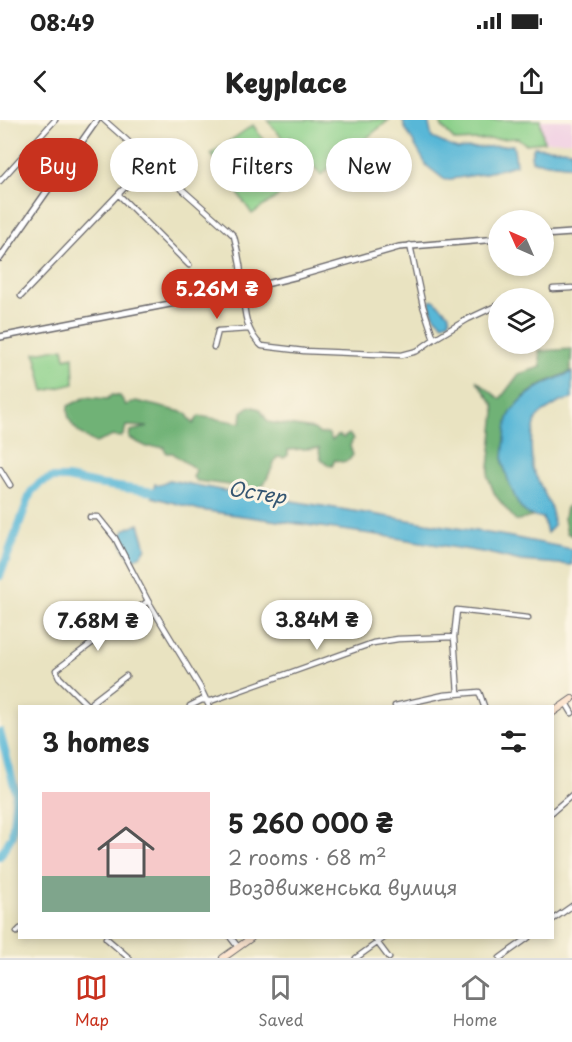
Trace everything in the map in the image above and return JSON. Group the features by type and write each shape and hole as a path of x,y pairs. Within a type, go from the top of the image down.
{"main road":[{"path":"554,712 569,701"},
{"path":"223,958 249,939"}],"street":[{"path":"0,181 55,120"},
{"path":"0,258 97,120"},
{"path":"104,120 124,138"},
{"path":"21,296 121,192"},
{"path":"185,192 230,231 235,241 243,290 242,297 249,329 262,346 304,351 402,355 417,351 468,319 488,310"},
{"path":"119,195 189,265"},
{"path":"554,234 572,232"},
{"path":"0,337 243,290 410,245 488,239"},
{"path":"410,245 423,306 434,339"},
{"path":"554,290 572,288"},
{"path":"214,347 218,331 249,329"},
{"path":"0,469 10,484"},
{"path":"90,518 98,517 116,538 148,601 208,705"},
{"path":"88,705 59,677 56,670 148,601"},
{"path":"458,693 454,637 457,610 528,618"},
{"path":"192,705 202,700 211,701 374,643 398,639 454,637"},
{"path":"90,705 126,676"},
{"path":"399,705 458,693 479,692 484,705"},
{"path":"569,701 572,713"},
{"path":"554,810 572,795"},
{"path":"554,919 572,906"},
{"path":"107,939 129,958"},
{"path":"232,939 238,947"},
{"path":"500,958 527,939"},
{"path":"356,958 376,940 389,958"}],"shaded area":[{"path":"511,120 572,120 572,141 522,142"}],"green space":[{"path":"267,120 389,120 367,138 326,138 326,171 321,175 314,167 314,138 282,138"},
{"path":"440,120 540,120 544,142 525,144 518,138 455,141 442,127"},
{"path":"253,125 262,138 234,138"},
{"path":"237,192 284,192 252,214"},
{"path":"63,348 65,358 73,356 74,384 44,391 35,353"},
{"path":"572,349 570,372 542,384 525,396 508,418 503,462 522,509 532,517 516,521 495,495 488,477 495,412 494,405 476,380 500,399 519,374 541,367 539,354 554,354 554,350"},
{"path":"112,395 120,396 126,405 136,401 186,413 193,424 199,416 241,423 242,412 250,406 260,409 268,422 314,429 320,434 328,433 332,440 339,435 343,438 349,434 353,439 350,446 353,455 349,460 342,462 335,460 332,466 321,460 319,448 288,450 288,455 284,458 277,457 265,483 255,492 249,491 246,483 238,486 197,481 193,477 196,470 173,453 167,453 165,447 147,447 129,438 130,431 148,427 126,426 121,437 113,436 96,443 76,429 69,418 68,406 86,397 107,399"},
{"path":"572,503 572,536 567,533 564,518 566,508"}],"water":[{"path":"403,120 428,120 432,138 457,149 513,145 516,165 445,180 427,166 404,126"},
{"path":"534,147 572,150 572,166 532,161 531,155"},
{"path":"434,300 449,314 450,321 443,324 436,317 430,305 430,301"},
{"path":"572,372 572,399 560,402 536,419 531,442 532,468 551,507 554,526 547,533 543,518 524,511 511,487 503,462 506,432 509,416 521,400 545,384"},
{"name":"Остер","path":"169,480 572,549 572,565 521,561 488,553 378,535 200,510 152,497 155,484 159,485"},
{"path":"139,524 146,548 135,559 125,550 122,538 125,529"}],"waterway":[{"name":"Остер","path":"0,576 31,492 40,483 52,478 67,478 161,493"},
{"name":"Остер","path":"0,732 16,793 12,836 0,856"}]}
